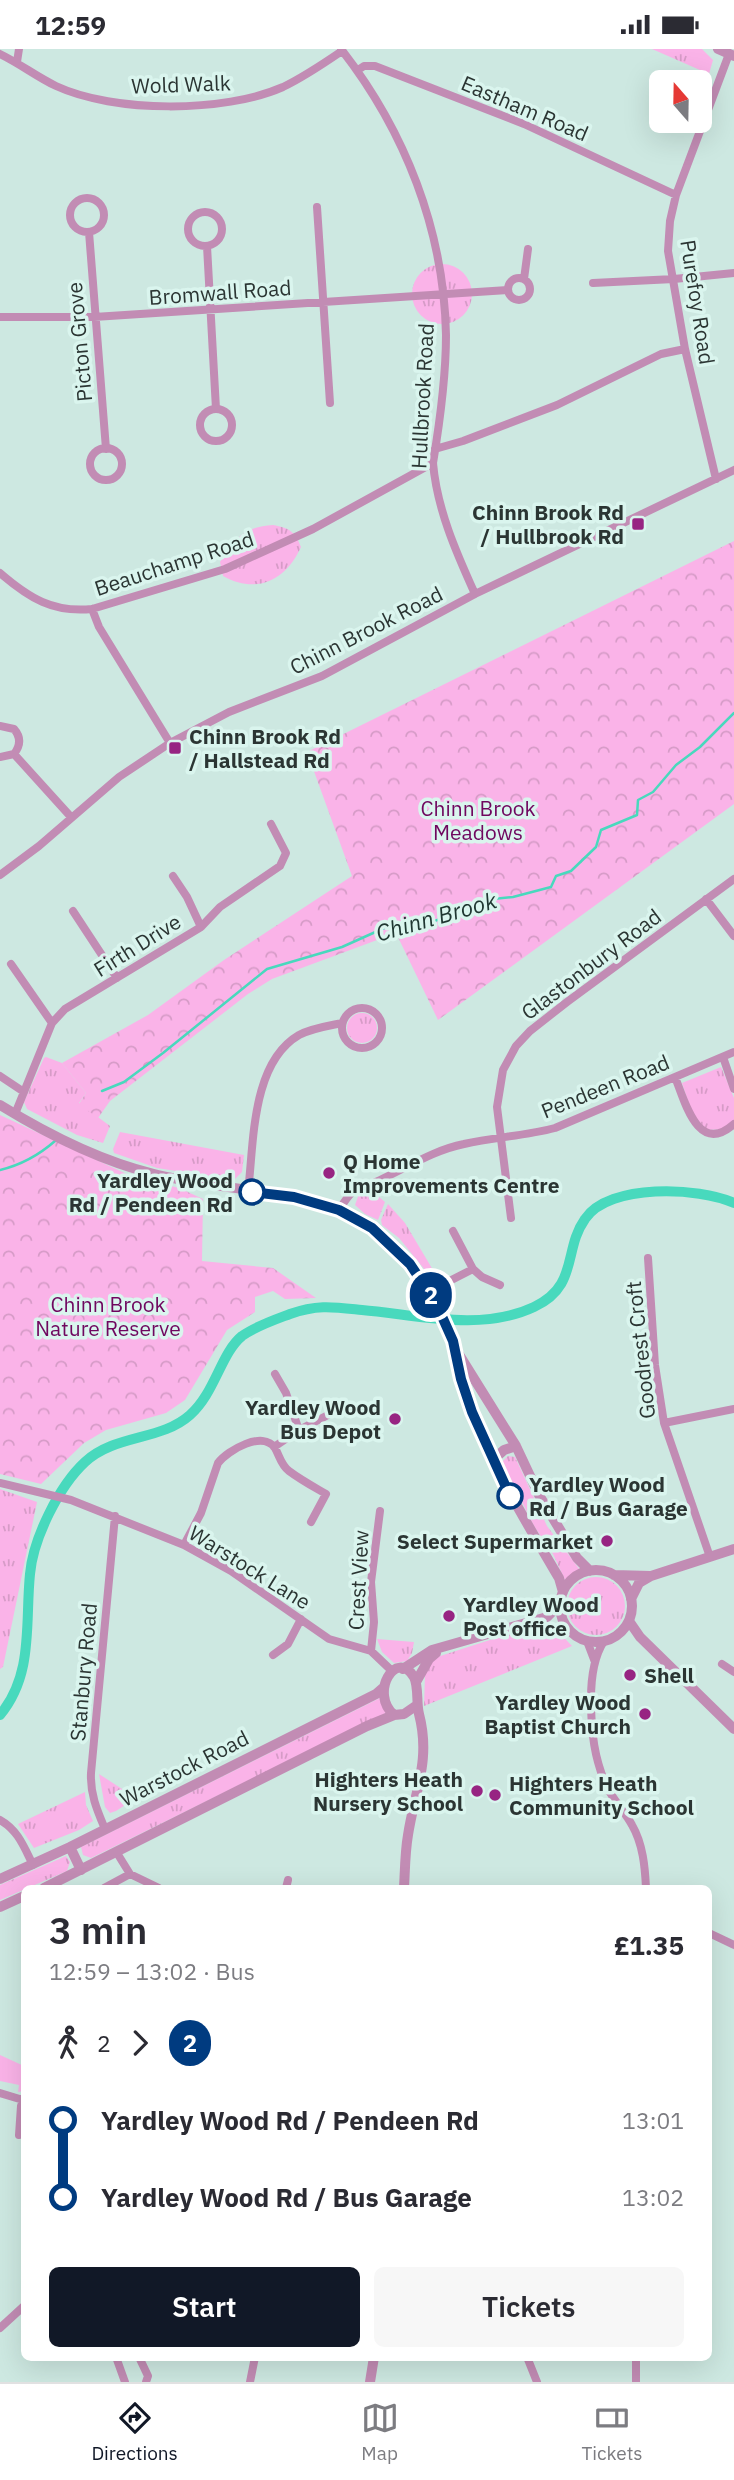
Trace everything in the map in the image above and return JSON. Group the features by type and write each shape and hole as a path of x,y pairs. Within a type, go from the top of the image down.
{"street":[{"path":"18,62 19,49"},
{"path":"718,49 731,55"},
{"name":"Wold Walk","path":"0,54 56,85 95,99 152,106 211,103 253,97 282,87 317,68 342,50"},
{"name":"Hullbrook Road","path":"342,50 358,69 384,111 404,151 435,239 446,334 445,369 433,463 434,478 449,536 475,594"},
{"name":"Purefoy Road","path":"716,479 685,349 668,251 670,221 677,195 731,55"},
{"name":"Eastham Road","path":"358,69 375,66 512,119 677,195"},
{"name":"Picton Grove","path":"84,198 100,203 105,213 99,228 89,232 78,229 71,220 71,209 84,198"},
{"path":"317,207 330,403"},
{"path":"207,212 217,217 222,227 220,237 208,246 196,244 188,229 192,219 207,212"},
{"name":"Picton Grove","path":"89,232 106,449"},
{"path":"208,246 216,408"},
{"path":"524,279 511,281 508,290 514,299 525,298 530,288 524,279 528,249"},
{"path":"593,283 734,273"},
{"name":"Bromwall Road","path":"0,317 94,317 508,290"},
{"path":"435,449 557,405 661,353 685,349"},
{"path":"216,408 226,412 232,426 225,439 215,442 204,437 199,422 205,412 216,408"},
{"name":"Picton Grove","path":"106,449 119,455 122,465 118,474 105,480 95,476 90,466 92,456 106,449"},
{"name":"Beauchamp Road","path":"0,573 49,606 72,611 92,609 225,569 313,529 433,463"},
{"name":"Chinn Brook Road","path":"0,875 39,846 119,777 170,743 229,712 322,676 475,594 734,470"},
{"path":"92,609 99,627 170,743"},
{"path":"0,726 9,726 18,733 19,744 14,754"},
{"path":"0,757 14,754"},
{"path":"14,754 71,817"},
{"name":"Firth Drive","path":"15,1114 52,1023 65,1010 201,926 220,907 280,866 286,853 271,824"},
{"path":"173,876 201,926"},
{"name":"Glastonbury Road","path":"511,1218 497,1107 503,1070 516,1046 530,1031 734,879"},
{"path":"706,899 734,936"},
{"path":"73,911 117,978"},
{"path":"11,964 52,1023"},
{"path":"248,1192 259,1095 271,1066 285,1046 300,1034 342,1023 348,1012 354,1009 367,1008 378,1015 382,1034 367,1048 353,1047 343,1037 342,1023"},
{"name":"Pendeen Road","path":"339,1210 350,1192 377,1182 418,1160 464,1144 555,1128 734,1052"},
{"path":"723,1057 734,1089"},
{"path":"0,1076 24,1092"},
{"path":"675,1077 698,1128 705,1133 715,1134 726,1131 734,1124"},
{"path":"0,1105 98,1157 154,1174 248,1192 294,1197 339,1210 372,1228 410,1264 437,1306 454,1344 516,1446 539,1495 577,1558 590,1571"},
{"path":"453,1231 473,1269 482,1277 500,1285"},
{"name":"Goodrest Croft","path":"648,1258 655,1365 664,1423 710,1557"},
{"path":"428,1292 473,1269"},
{"path":"454,1344 461,1379 472,1412 511,1497 559,1578 563,1592"},
{"path":"275,1374 286,1393 299,1430"},
{"path":"472,1412 490,1403"},
{"path":"664,1423 734,1409"},
{"path":"274,1447 328,1415"},
{"path":"184,1545 201,1513 218,1463 239,1447 256,1441 266,1441 274,1447 287,1470 326,1494 311,1522"},
{"path":"494,1459 504,1450 516,1446"},
{"name":"Warstock Lane","path":"0,1483 71,1500 184,1545 231,1571 329,1639 371,1651 397,1670"},
{"name":"Crest View","path":"371,1651 374,1622 371,1582 380,1511"},
{"name":"Stanbury Road","path":"105,1829 94,1805 91,1773 116,1516"},
{"path":"651,1576 590,1571 575,1577 563,1592 560,1604 563,1621 572,1633 587,1641 604,1641 617,1635 629,1621 631,1599 639,1583 651,1576 734,1549"},
{"path":"614,1575 626,1587 631,1599"},
{"path":"422,1727 399,1715 385,1702 386,1677 432,1650 547,1617 560,1604"},
{"path":"547,1617 563,1621"},
{"path":"272,1655 288,1644 301,1619"},
{"path":"629,1621 640,1636 734,1729"},
{"path":"617,1635 640,1636"},
{"path":"587,1641 595,1661"},
{"path":"604,1641 595,1661 591,1689 593,1746 609,1790 633,1826 640,1844 645,1863 646,1885"},
{"path":"416,1682 429,1658 443,1647"},
{"path":"722,1664 733,1668"},
{"path":"397,1670 412,1675 416,1682 425,1758 408,1836 404,1885"},
{"name":"Warstock Road","path":"0,1879 376,1695 384,1687"},
{"path":"50,1885 367,1726 399,1715 417,1705"},
{"path":"0,1820 18,1835 33,1865"},
{"path":"70,1847 81,1870"},
{"path":"117,1853 130,1874 153,1885"},
{"path":"110,1885 130,1874"},
{"path":"0,1907 21,1897"},
{"path":"712,1934 734,1945"},
{"path":"0,2093 21,2098"},
{"path":"19,2135 21,2106"},
{"path":"0,2328 21,2309"},
{"path":"117,2361 125,2382"},
{"path":"141,2361 148,2376 145,2382"},
{"path":"250,2382 254,2361"},
{"path":"370,2382 373,2361"},
{"path":"529,2361 537,2382"},
{"path":"635,2382 636,2361"}],"green space":[{"path":"652,49 702,49 713,60 710,70 700,70"},
{"path":"442,264 459,269 467,277 472,294 467,311 459,319 442,324 425,319 417,311 412,294 417,277 425,269"},
{"path":"273,525 291,531 301,547 287,568 279,576 259,584 235,582 223,576 220,562 236,540 254,528"},
{"name":"Chinn Brook Meadows","path":"734,541 734,804 438,1020 396,933 272,979 248,994 110,1101 98,1118 79,1104 86,1093 62,1063 148,1015 224,960 352,876 307,752"},
{"path":"362,1013 373,1017 377,1028 373,1039 362,1043 351,1039 347,1028 351,1017"},
{"path":"46,1057 62,1063 86,1093 79,1103 110,1126 103,1143 77,1135 27,1109 24,1102"},
{"path":"721,1067 734,1098 734,1120 725,1129 706,1130 692,1113 682,1083"},
{"name":"Chinn Brook Nature Reserve","path":"0,1115 131,1176 179,1188 203,1199 202,1261 273,1268 316,1298 285,1299 273,1291 255,1297 255,1312 227,1330 185,1400 166,1413 106,1430 84,1443 41,1484 0,1474"},
{"path":"120,1132 244,1155 242,1172 234,1180 157,1168 114,1153"},
{"path":"373,1192 385,1202 378,1220 355,1205 359,1194"},
{"path":"388,1204 405,1223 433,1270 425,1270 399,1238 382,1225 381,1220"},
{"path":"508,1456 515,1457 547,1526 580,1570 565,1580 502,1462"},
{"path":"0,1489 37,1502 3,1667 0,1669"},
{"path":"590,1577 602,1577 617,1585 625,1600 625,1612 617,1627 602,1635 590,1635 575,1627 567,1612 567,1600 575,1585"},
{"path":"536,1625 553,1626 572,1646 424,1706 425,1675 434,1658"},
{"path":"377,1639 414,1642 412,1653 407,1661 394,1663 382,1652"},
{"path":"380,1698 386,1713 91,1858 83,1855 81,1847"},
{"path":"99,1774 136,1798 110,1813 105,1807"},
{"path":"85,1792 86,1805 93,1821 79,1830 34,1848 18,1824"},
{"path":"66,1856 70,1862 67,1871 35,1885 21,1885 21,1891 0,1900 0,1885"},
{"path":"0,2055 21,2065 21,2091 18,2092 19,2085 0,2081"}],"waterway":[{"name":"Chinn Brook","path":"102,1091 124,1082 267,969 342,947 391,925 432,922 493,899 551,887 556,876 571,871 596,847 601,830 637,815 638,800 653,792 676,765 700,747 734,713"},
{"name":"Chinn Brook","path":"0,1170 29,1159 55,1141"},
{"path":"0,1715 11,1699 23,1665 32,1560 42,1530 57,1499 75,1472 97,1453 166,1429 190,1415 206,1396 229,1352 242,1336 259,1326 300,1311 326,1307 449,1320 493,1319 514,1315 534,1307 558,1289 568,1267 578,1231 597,1207 613,1199 655,1191 699,1194 734,1203"}],"bus line":[{"name":"2","path":"252,1192 294,1197 339,1210 372,1228 410,1264 436,1303 453,1341 472,1412 510,1496"}],"place":[{"name":"Chinn Brook Rd / Hullbrook Rd","path":"638,524"},
{"name":"Chinn Brook Rd / Hallstead Rd","path":"175,748"},
{"name":"Q Home Improvements Centre","path":"329,1173"},
{"name":"Yardley Wood Rd / Pendeen Rd","path":"252,1192"},
{"name":"Yardley Wood Bus Depot","path":"395,1419"},
{"name":"Yardley Wood Rd / Bus Garage","path":"510,1496"},
{"name":"Select Supermarket","path":"607,1541"},
{"name":"Yardley Wood Post office","path":"449,1616"},
{"name":"Shell","path":"630,1675"},
{"name":"Yardley Wood Baptist Church","path":"645,1714"},
{"name":"Highters Heath Nursery School","path":"477,1791"},
{"name":"Highters Heath Community School","path":"495,1795"}]}
